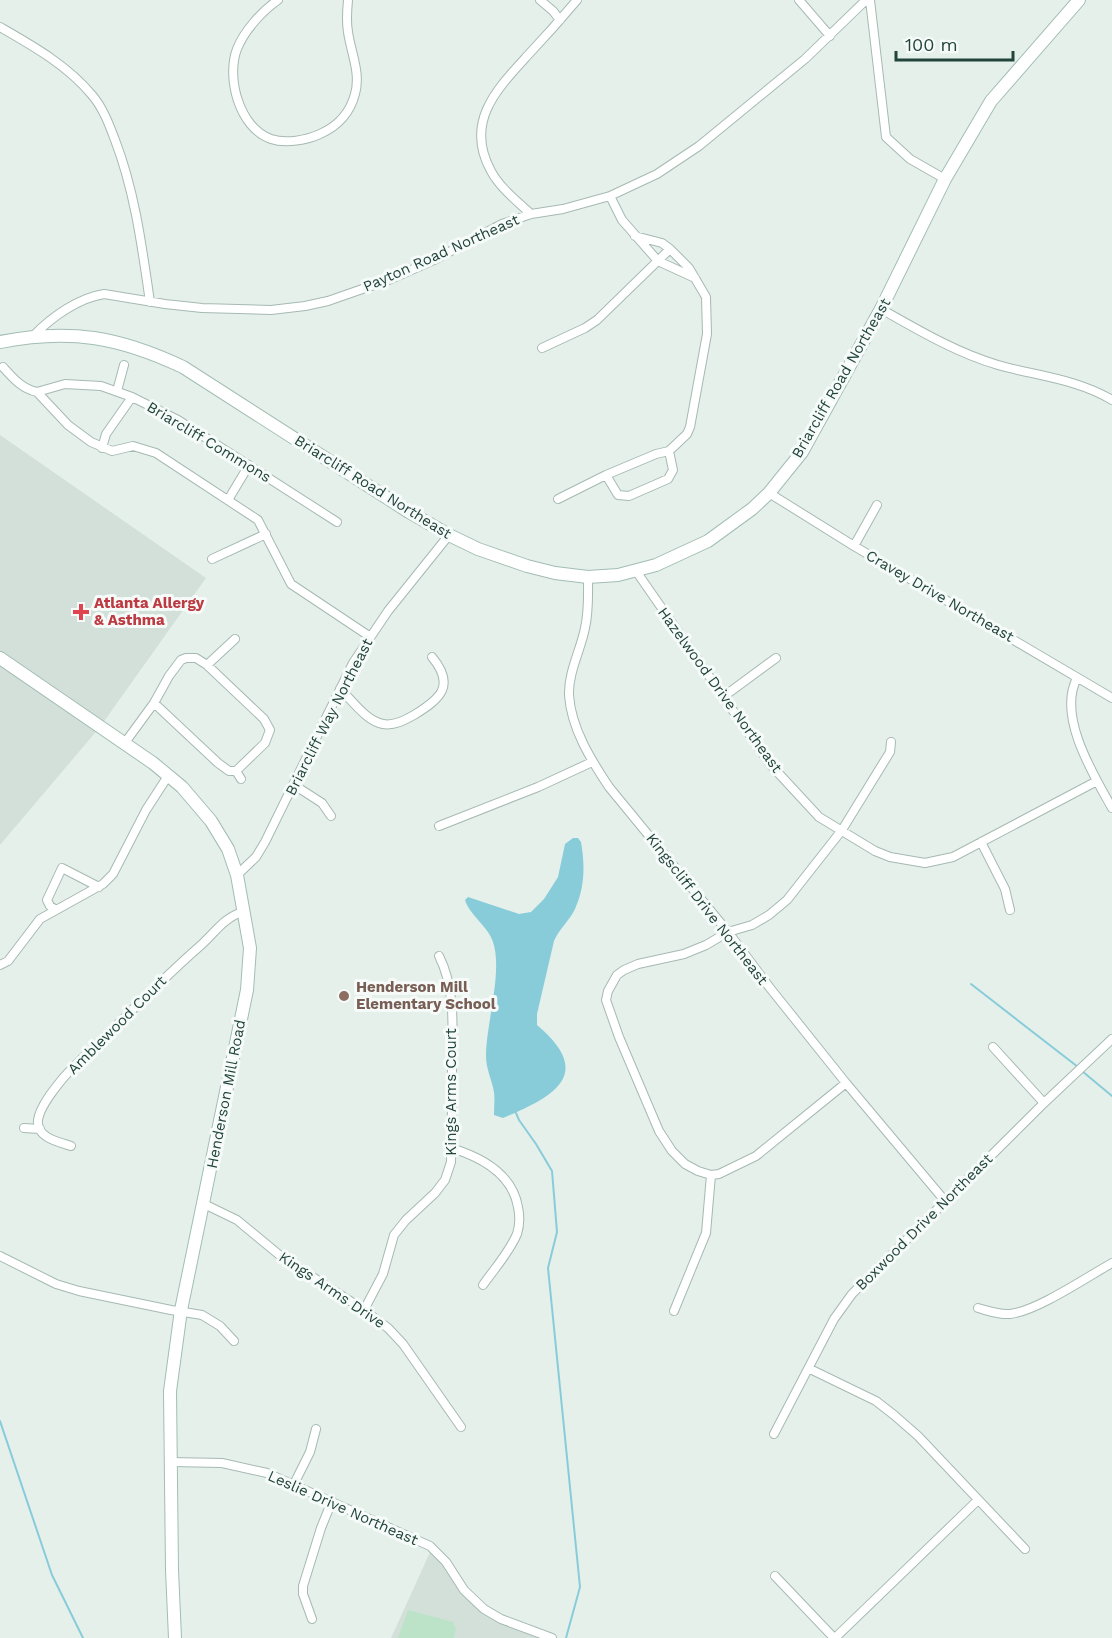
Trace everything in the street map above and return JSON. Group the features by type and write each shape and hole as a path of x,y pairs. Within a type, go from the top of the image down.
{"main road":[{"name":"Briarcliff Road Northeast","path":"0,342 34,335 71,334 125,344 183,367 409,512 478,549 555,573 588,577 636,571 676,557 708,541 752,509 769,493 802,452 881,309 945,179 991,101 1074,2"},
{"name":"Henderson Mill Road","path":"0,658 182,787 211,821 228,849 237,875 250,948 247,990 182,1310 170,1391 175,1638"}],"street":[{"path":"278,0 245,34 237,49 233,64 238,99 251,124 261,134 283,141 315,136 328,130 340,122 351,105 357,86 357,71 348,33 348,0"},
{"path":"540,0 560,20"},
{"path":"531,214 491,172 482,144 482,123 492,98 577,0"},
{"path":"799,0 830,36"},
{"path":"868,0 886,137 909,159 945,179"},
{"name":"Payton Road Northeast","path":"34,335 46,323 94,296 104,294 150,302 271,310 328,301 391,279 434,260 502,224 531,214 563,209 610,196 657,174 686,157 830,36 868,0"},
{"path":"0,27 66,69 93,96 105,115 125,166 137,219 150,302"},
{"path":"610,196 622,220 658,261 695,278"},
{"path":"558,499 606,475 656,454 669,451 687,434 690,427 707,334 706,297 689,268 670,249 662,243 635,236"},
{"path":"542,348 597,320 670,249"},
{"path":"881,309 974,357 1071,382 1112,400"},
{"path":"117,391 124,365"},
{"path":"3,367 19,383 30,391 37,392 83,438 111,455 133,446 156,453 258,520 291,584 369,636"},
{"name":"Briarcliff Commons","path":"37,392 64,384 101,386 132,397 165,412 336,522"},
{"path":"102,448 106,434 132,397"},
{"path":"606,475 618,495 628,496 668,479 673,470 669,451"},
{"path":"228,500 249,465"},
{"name":"Cravey Drive Northeast","path":"769,493 854,546 1112,698"},
{"path":"854,546 877,505"},
{"path":"212,559 266,534"},
{"name":"Briarcliff Way Northeast","path":"237,875 256,856 265,842 340,689 369,636 449,535"},
{"name":"Hazelwood Drive Northeast","path":"636,571 770,764 819,817 875,851 890,857 926,863 953,857 1097,781"},
{"name":"Kingscliff Drive Northeast","path":"588,577 585,627 569,696 573,719 592,762 609,787 728,932 846,1083 945,1201"},
{"path":"207,665 235,639"},
{"path":"340,689 373,721 385,728 434,703 441,694 444,683 440,668 432,657"},
{"path":"124,744 154,703 181,660 196,658 207,665 264,719 270,730 265,743 238,775 218,763 154,703"},
{"path":"723,697 776,658"},
{"path":"1077,678 1072,687 1070,701 1073,723 1097,781 1112,808"},
{"path":"846,1083 756,1156 719,1174 711,1175 698,1171 685,1164 672,1151 659,1131 615,1028 606,1000 617,975 624,970 638,964 684,954 706,945 728,932 752,925 787,900 842,830 890,752 891,742"},
{"path":"439,826 538,787 592,762"},
{"path":"0,965 8,961 39,919 99,887 108,879 146,810 168,776"},
{"path":"294,785 322,803 331,816"},
{"path":"981,842 1005,888 1010,910"},
{"path":"56,910 47,900 62,868 99,887"},
{"name":"Amblewood Court","path":"39,1129 38,1120 47,1101 65,1076 178,964 222,924 243,912"},
{"name":"Kings Arms Court","path":"364,1310 383,1274 394,1235 406,1220 435,1193 445,1180 451,1162 452,1034 449,988 439,956"},
{"name":"Boxwood Drive Northeast","path":"774,1434 810,1369 834,1319 852,1294 1044,1103 1112,1039"},
{"path":"993,1047 1044,1103"},
{"path":"24,1128 39,1129 52,1140 71,1146"},
{"path":"451,1148 472,1155 500,1173 512,1188 518,1204 520,1221 517,1235 483,1285"},
{"path":"674,1311 706,1233 711,1175"},
{"name":"Kings Arms Drive","path":"204,1204 237,1220 283,1258 388,1328 403,1344 461,1427"},
{"path":"0,1256 56,1284 202,1315 220,1326 234,1341"},
{"path":"978,1308 998,1314 1012,1314 1031,1309 1112,1263"},
{"path":"810,1369 876,1401 894,1415 918,1436 1025,1549"},
{"path":"294,1484 310,1452 316,1429"},
{"name":"Leslie Drive Northeast","path":"171,1462 222,1463 244,1467 294,1484 430,1546 446,1562 464,1590 484,1609 501,1619 552,1638"},
{"path":"775,1576 835,1638 978,1500"},
{"path":"312,1619 303,1594 303,1586 332,1501"}],"shaded area":[{"path":"0,435 206,578 100,727 0,845"},
{"path":"431,1550 481,1609 551,1638 391,1638"}],"green space":[{"path":"408,1610 453,1622 456,1629 454,1638 398,1638"}],"water":[{"path":"573,838 578,838 581,842 583,876 581,892 573,913 554,941 537,1014 537,1025 554,1042 563,1057 565,1070 561,1082 552,1092 522,1110 503,1118 494,1115 494,1092 486,1056 495,983 496,954 491,936 467,906 465,900 468,897 519,914 531,912 544,899 558,877 565,844"}],"waterway":[{"path":"971,984 1078,1067"},
{"path":"1082,1071 1112,1096"},
{"path":"516,1113 552,1171 557,1232 548,1268 580,1587 566,1638"},
{"path":"0,1421 52,1575 83,1638"}],"place":[{"name":"Atlanta Allergy & Asthma","path":"81,612"},
{"name":"Henderson Mill Elementary School","path":"344,996"}]}
